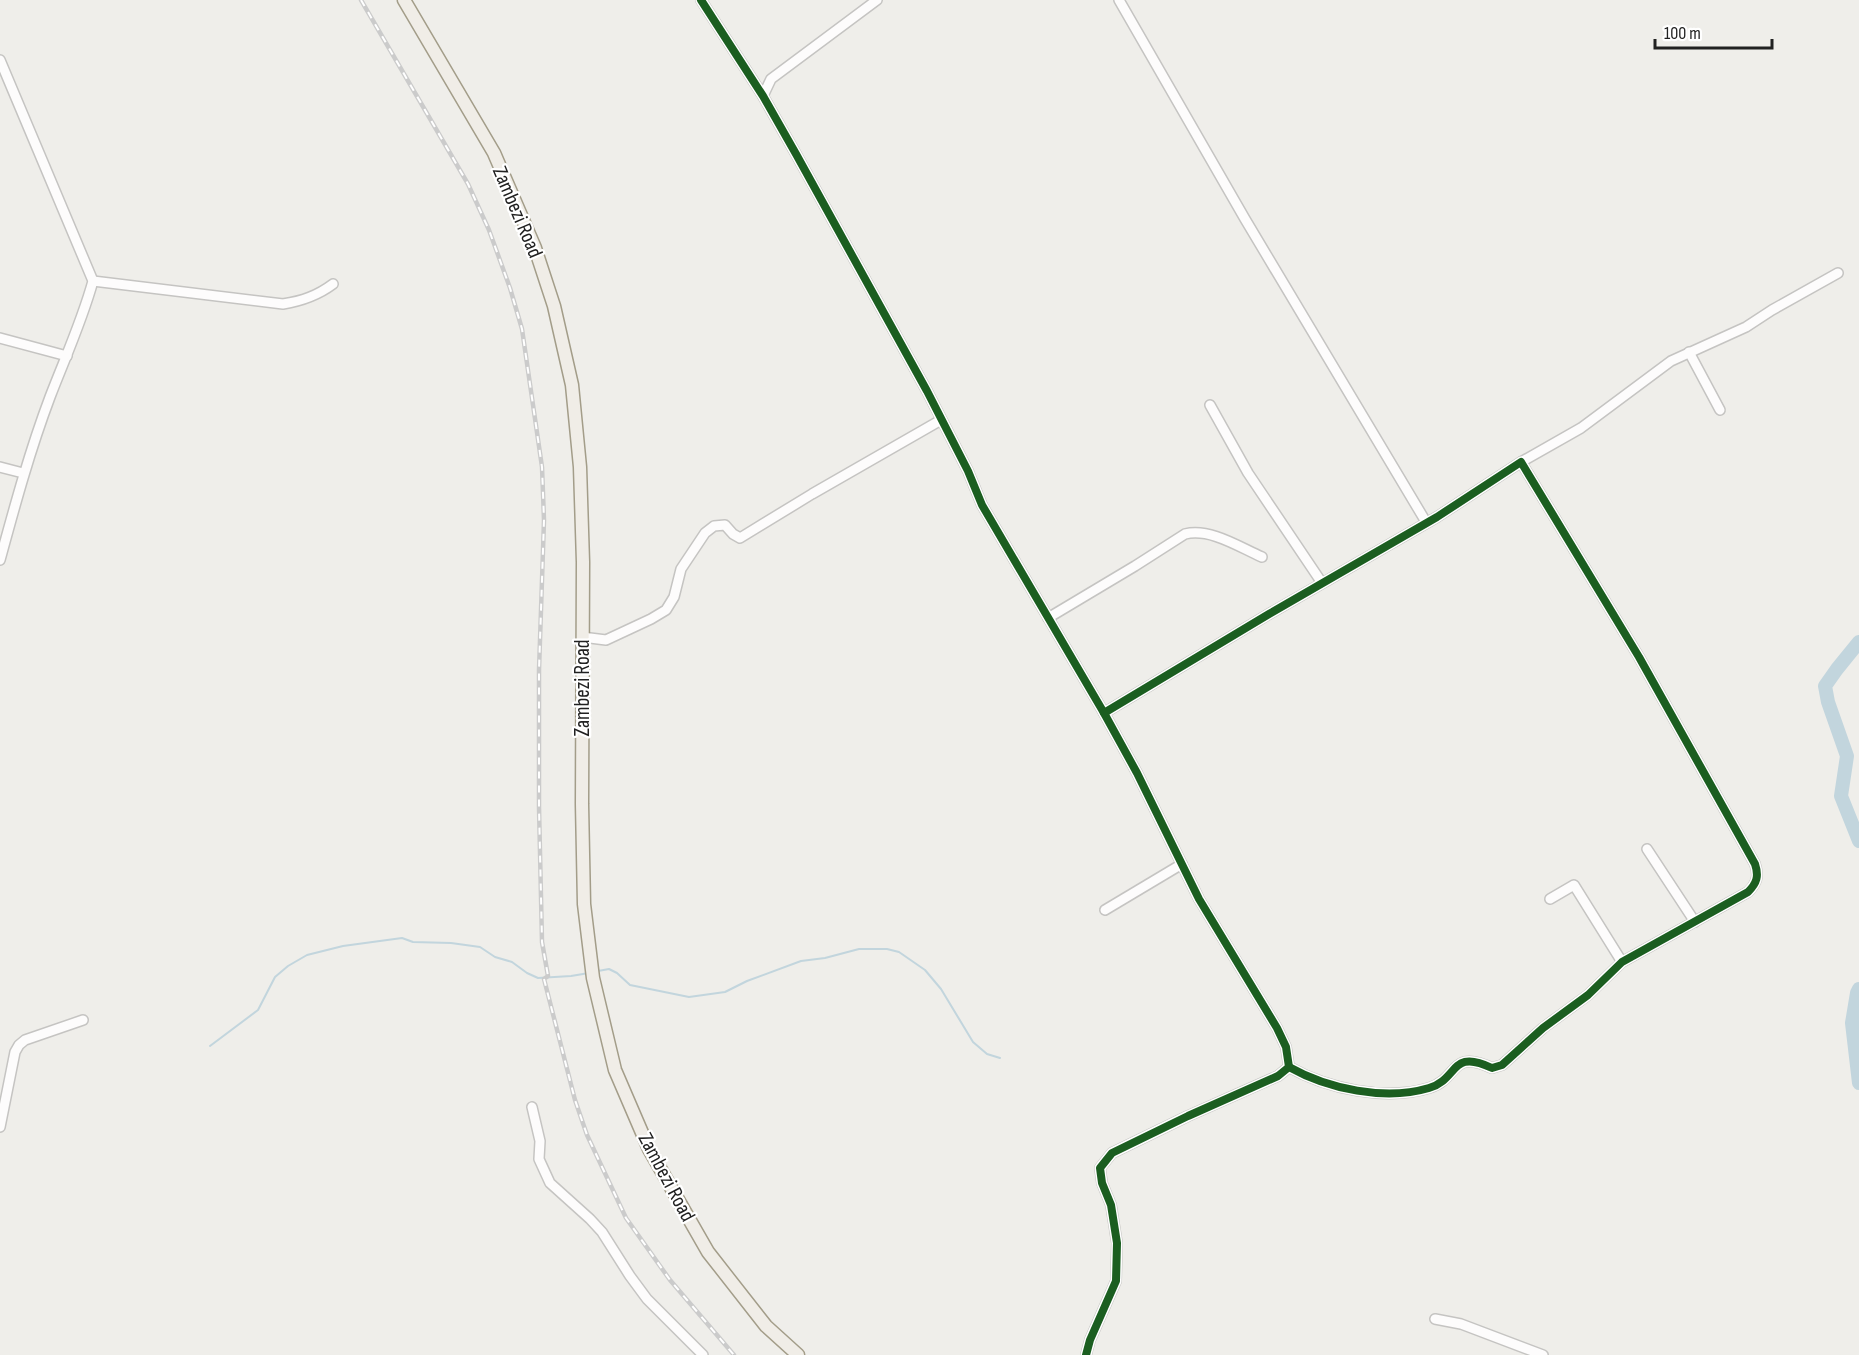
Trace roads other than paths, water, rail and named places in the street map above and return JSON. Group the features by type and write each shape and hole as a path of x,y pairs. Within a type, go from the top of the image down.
{"main road":[{"name":"Zambezi Road","path":"404,0 494,153 535,248 554,306 572,385 580,466 583,562 584,904 593,974 615,1070 648,1149 708,1252 766,1326 798,1355"}],"street":[{"path":"701,0 763,96 927,391 968,471 982,504 1137,773 1199,899 1277,1028 1286,1047 1289,1068"},
{"path":"763,96 771,79 877,0"},
{"path":"1119,0 1228,190 1426,522"},
{"path":"0,60 93,281 84,314 23,473 0,560"},
{"path":"1104,713 1451,508 1521,462 1581,428 1671,361 1746,327 1838,273"},
{"path":"93,281 283,304 304,300 323,292 333,284"},
{"path":"0,338 67,356"},
{"path":"1689,352 1720,410"},
{"path":"1210,405 1248,473 1322,583"},
{"path":"582,637 606,640 666,610 674,597 681,569 705,533 714,526 725,525 740,538 941,420"},
{"path":"1289,1068 1307,1078 1340,1088 1372,1094 1430,1088 1444,1081 1448,1074 1462,1062 1478,1062 1492,1068 1502,1065 1543,1028 1588,995 1622,962 1748,892 1758,879 1755,864 1644,665 1521,462"},
{"path":"0,467 23,473"},
{"path":"1048,618 1185,534 1205,533 1262,557"},
{"path":"1647,849 1695,922"},
{"path":"1105,910 1182,864"},
{"path":"1550,899 1574,885 1622,962"},
{"path":"0,1127 15,1052 19,1045 34,1036 83,1020"},
{"path":"1086,1355 1090,1340 1116,1281 1117,1243 1111,1204 1102,1183 1100,1168 1112,1154 1188,1116 1278,1076 1289,1068"},
{"path":"532,1107 540,1141 539,1159 550,1183 596,1226 647,1299 703,1355"},
{"path":"1435,1319 1461,1324 1543,1355"}],"waterway":[{"path":"1859,642 1825,686 1828,702 1847,756 1841,796 1859,841"},
{"path":"210,1046 258,1010 275,977 288,966 307,955 343,946 402,938 413,942 451,943 480,947 495,957 512,962 538,978 589,973"},
{"path":"598,971 609,969 630,985 689,997 725,992 747,981 801,961 825,958 859,949 887,949 899,952 925,970 941,989 973,1042 987,1054 1000,1058"},
{"path":"1859,989 1852,1023 1859,1083"}],"railway":[{"path":"361,0 468,184 489,230 522,329 542,467 544,520 539,670 542,942 548,976 544,979 575,1100 587,1135 626,1218 670,1280 734,1355"}]}
